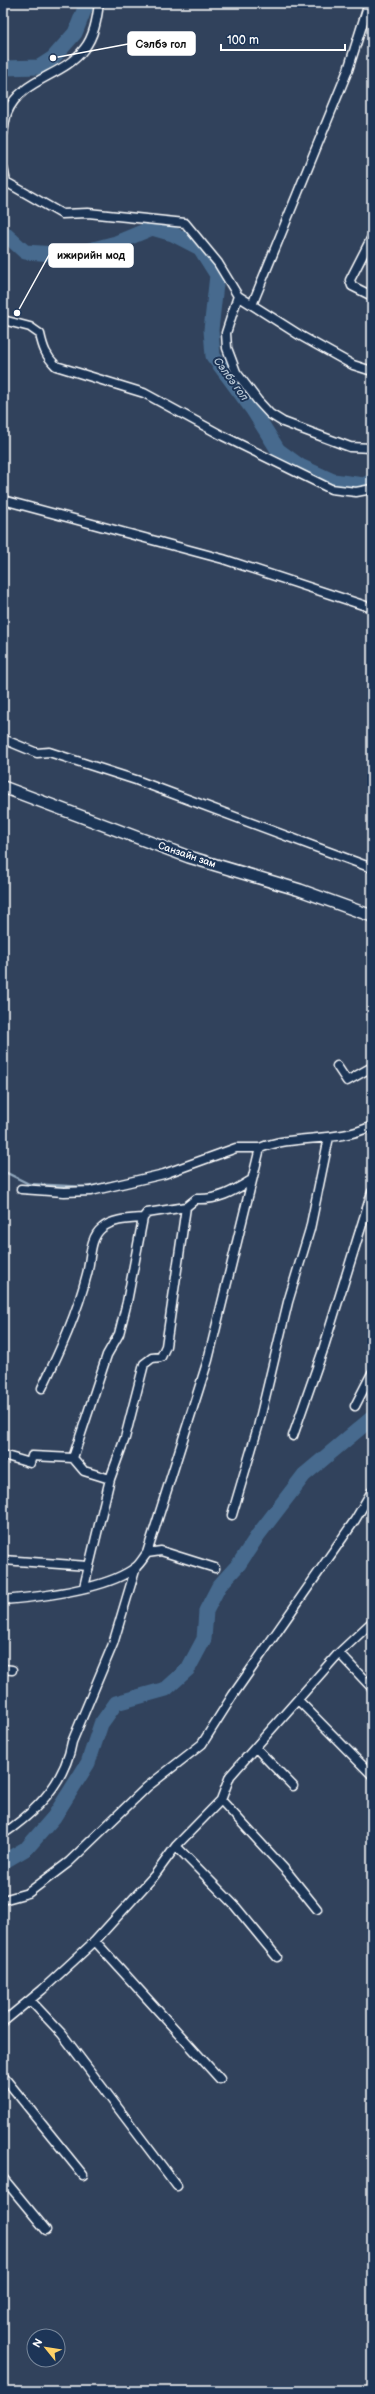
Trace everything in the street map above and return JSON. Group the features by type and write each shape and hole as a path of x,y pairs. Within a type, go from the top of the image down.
{"main road":[{"name":"Санзайн зам","path":"3,787 189,856 300,890 372,916"}],"street":[{"path":"3,134 7,112 27,86 72,61 84,49 92,34 99,3"},
{"path":"252,305 348,70 369,3"},
{"path":"3,167 6,182 62,214 88,213 186,223 218,263 238,296 301,336 353,366 372,371"},
{"path":"372,237 350,280 352,286 372,296"},
{"path":"238,296 226,333 227,348 236,372 258,401 270,414 283,422 350,447 372,448"},
{"path":"3,320 30,327 40,334 43,348 48,359 56,366 144,393 223,436 331,489 356,492 372,490"},
{"path":"3,500 223,559 372,608"},
{"path":"3,739 36,753 49,752 136,780 372,868"},
{"path":"337,1066 348,1081 372,1067"},
{"path":"21,1189 64,1192 91,1191 164,1174 236,1148 260,1148 271,1143 329,1137 372,1126"},
{"path":"232,1515 258,1427 288,1302 310,1229 329,1137"},
{"path":"3,1834 22,1822 52,1791 70,1754 72,1742 113,1644 136,1567 147,1553 208,1360 250,1181 260,1148"},
{"path":"73,1458 107,1355 119,1334 127,1302 143,1218 147,1213 186,1207 196,1199 207,1199 228,1194 250,1181"},
{"path":"293,1436 372,1192"},
{"path":"84,1587 110,1479 125,1438 144,1364 152,1358 161,1357 164,1352 186,1207"},
{"path":"42,1388 67,1336 87,1274 94,1240 98,1232 102,1228 121,1219 143,1218"},
{"path":"355,1406 372,1373"},
{"path":"3,1454 30,1463 32,1456 73,1458 84,1471 110,1479"},
{"path":"3,1900 28,1893 69,1862 147,1787 202,1744 233,1695 355,1520 372,1491"},
{"path":"147,1553 162,1551 216,1568"},
{"path":"3,1560 88,1566"},
{"path":"3,1600 45,1596 108,1583 136,1567"},
{"path":"3,2022 30,2000 95,1940 154,1876 176,1846 221,1800 230,1776 339,1653 372,1622"},
{"path":"339,1653 372,1688"},
{"path":"3,1668 12,1670"},
{"path":"298,1700 372,1775"},
{"path":"256,1748 293,1786"},
{"path":"221,1800 288,1873 317,1909"},
{"path":"176,1846 235,1906 277,1957"},
{"path":"95,1940 220,2079"},
{"path":"30,2000 62,2034 176,2186"},
{"path":"3,2076 83,2175"},
{"path":"3,2178 46,2230"}],"waterway":[{"name":"Сэлбэ гол","path":"3,68 39,67 53,58 75,33 87,3"},
{"name":"Сэлбэ гол","path":"3,232 25,252 71,255 116,243 152,228 173,234 200,248 217,275 211,330 213,356 253,410 278,450 300,466 333,481 364,485 372,481"},
{"path":"3,1171 29,1184 87,1187 117,1181"},
{"path":"3,1862 27,1848 54,1817 88,1763 101,1724 116,1703 166,1689 188,1669 204,1639 206,1611 219,1586 239,1564 258,1535 304,1475 372,1418"}],"place":[{"name":"Сэлбэ гол","path":"53,58"},
{"name":"ижирийн мод","path":"17,313"}]}
